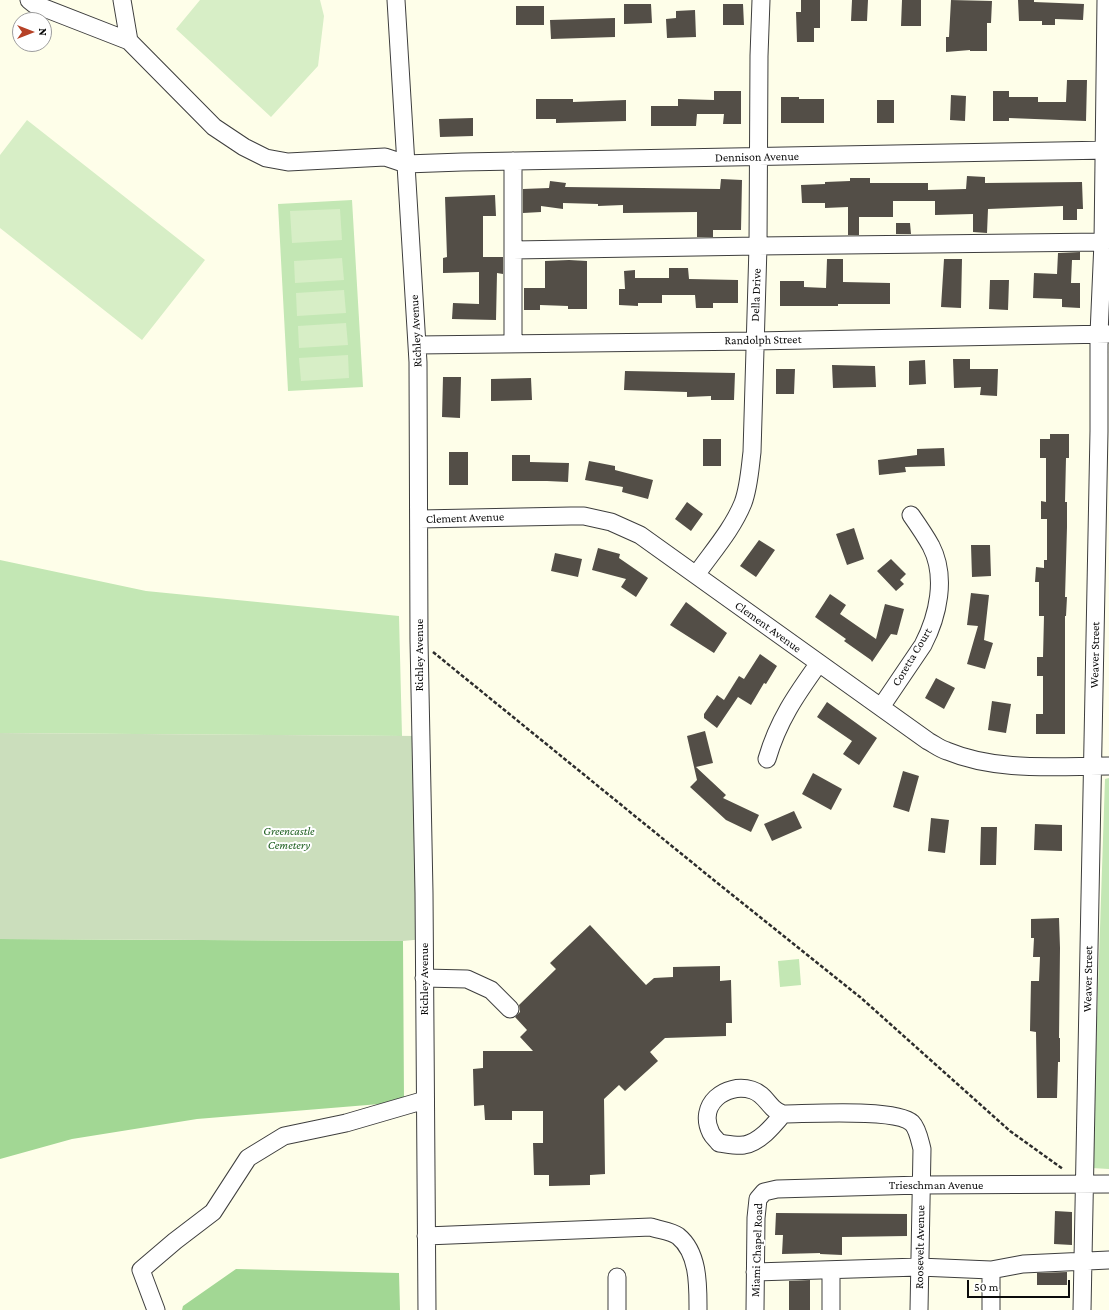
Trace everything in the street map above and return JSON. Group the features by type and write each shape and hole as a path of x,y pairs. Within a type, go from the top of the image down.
{"street":[{"path":"28,0 34,4 129,41 214,127 244,147 266,158 288,162 385,156 406,164"},
{"path":"122,0 129,41"},
{"name":"Della Drive","path":"696,576 722,539 743,502 748,483 752,452 758,246 759,56 761,0"},
{"name":"Weaver Street","path":"1082,1310 1085,1184 1101,766 1104,431 1103,242 1106,150 1106,0"},
{"name":"Richley Avenue","path":"401,1 406,164 418,345 420,519 419,640 427,1310"},
{"name":"Dennison Avenue","path":"406,164 1106,150"},
{"path":"513,161 513,344"},
{"path":"513,250 1103,242"},
{"name":"Randolph Street","path":"418,345 755,341 1104,334"},
{"name":"Coretta Court","path":"881,707 923,645 929,634 936,611 939,581 936,560 932,547 911,515"},
{"name":"Clement Avenue","path":"420,519 571,516 611,522 640,535 928,741 946,751 960,756 989,762 1018,765 1101,766"},
{"path":"767,759 775,733 794,697 819,663"},
{"path":"424,978 467,979 491,990 510,1009"},
{"path":"156,1310 140,1270 213,1212 248,1158 284,1136 346,1123 425,1100"},
{"name":"Roosevelt Avenue","path":"783,1114 887,1114 912,1123 918,1134 922,1149 919,1310"},
{"name":"Trieschman Avenue","path":"764,1192 777,1188 922,1185 1109,1184"},
{"name":"Miami Chapel Road","path":"755,1310 756,1218 758,1199 764,1192"},
{"path":"426,1236 651,1228 662,1230 677,1236 688,1249 698,1281 698,1310"},
{"path":"755,1272 919,1267 991,1270 1023,1264 1109,1260"},
{"path":"831,1270 831,1310"},
{"path":"991,1270 991,1310"},
{"path":"617,1277 617,1310"}],"path":[{"path":"419,640 860,998 1010,1131 1066,1171"}],"green space":[{"path":"200,0 320,0 324,16 318,66 271,117 176,29"},
{"path":"27,120 205,260 142,340 0,228 0,155"},
{"path":"352,200 363,387 288,391 278,204"},
{"path":"340,209 342,240 292,243 290,211"},
{"path":"342,258 344,280 295,283 294,261"},
{"path":"344,290 346,313 297,316 296,293"},
{"path":"346,323 348,345 299,348 298,326"},
{"path":"348,355 349,378 301,381 299,358"},
{"path":"0,560 146,591 399,616 402,736 0,733"},
{"name":"Greencastle Cemetery","path":"0,733 420,736 424,939 403,941 0,939"},
{"path":"1109,778 1109,1169 1092,1168 1105,779"},
{"path":"0,939 403,941 404,1102 197,1119 72,1139 0,1159"},
{"path":"799,959 801,985 780,987 778,961"},
{"path":"236,1269 399,1273 400,1310 182,1310 183,1306"}],"building":[{"path":"801,0 820,0 820,28 814,28 814,42 797,42 796,12 801,12"},
{"path":"852,0 868,0 867,21 851,21"},
{"path":"902,0 921,0 921,26 901,26"},
{"path":"951,0 992,1 991,23 987,23 987,51 970,50 946,52 946,37 949,37"},
{"path":"1018,0 1084,4 1083,20 1055,19 1055,25 1042,25 1042,21 1019,21"},
{"path":"624,4 651,4 652,23 624,24"},
{"path":"723,4 743,4 744,25 723,25"},
{"path":"516,6 544,6 544,25 516,25"},
{"path":"695,10 696,37 667,38 666,19 676,18 676,11"},
{"path":"615,18 615,37 551,39 550,20"},
{"path":"1067,80 1087,80 1086,121 1009,118 1009,121 993,121 993,91 1009,91 1009,97 1038,97 1038,102 1066,102"},
{"path":"714,91 741,91 741,124 723,124 724,114 697,114 696,126 651,126 651,106 678,106 678,99 714,100"},
{"path":"951,95 966,96 965,121 950,120"},
{"path":"781,97 824,99 824,123 781,123"},
{"path":"536,99 573,99 573,102 626,100 626,121 556,123 556,119 536,119"},
{"path":"877,100 894,100 894,123 877,123"},
{"path":"473,118 473,136 440,137 439,119"},
{"path":"967,176 985,177 985,183 1082,182 1083,209 1077,209 1077,220 1063,220 1063,206 988,209 987,233 973,232 973,214 935,215 935,201 893,201 893,217 859,217 859,235 848,235 848,207 825,208 825,203 802,203 801,185 850,181 850,178 870,178 870,183 928,183 928,190 966,189"},
{"path":"721,179 742,180 741,230 713,230 713,237 697,237 697,212 623,213 623,205 598,206 598,204 563,203 563,209 541,206 541,212 523,213 523,189 549,188 550,181 566,183 565,187 720,189"},
{"path":"495,195 496,216 483,216 483,257 503,257 503,274 497,273 496,320 452,319 453,303 479,304 479,272 443,273 443,258 447,257 445,197"},
{"path":"896,223 910,223 911,234 896,234"},
{"path":"1080,252 1080,260 1072,260 1071,283 1080,283 1080,308 1062,307 1062,299 1033,298 1034,273 1057,274 1058,253"},
{"path":"827,259 843,259 843,282 890,283 890,304 780,306 780,281 804,281 804,287 826,288"},
{"path":"944,259 962,259 961,308 941,307"},
{"path":"545,261 587,261 587,309 568,309 568,306 540,305 540,310 524,310 524,288 545,288"},
{"path":"669,268 688,268 689,279 738,280 738,303 713,303 713,308 696,308 695,295 662,295 662,303 638,303 638,306 619,305 619,289 625,289 624,271 635,270 635,278 669,278"},
{"path":"990,280 1009,280 1008,310 989,309"},
{"path":"953,359 970,359 970,369 998,369 997,396 980,395 981,387 954,388"},
{"path":"925,360 926,384 909,385 909,361"},
{"path":"832,365 875,366 876,387 833,388"},
{"path":"776,369 795,369 794,394 776,394"},
{"path":"625,371 735,373 734,400 711,400 711,396 687,397 687,392 624,390"},
{"path":"443,377 461,377 460,418 442,417"},
{"path":"531,378 532,400 491,401 491,379"},
{"path":"1050,434 1069,434 1069,458 1066,458 1065,502 1067,502 1067,527 1065,597 1067,597 1065,616 1065,734 1036,734 1036,714 1043,714 1043,676 1037,676 1037,657 1043,657 1044,616 1039,616 1039,582 1035,582 1036,567 1044,568 1044,560 1047,560 1047,519 1041,519 1041,501 1046,502 1046,458 1040,458 1040,439 1050,439"},
{"path":"703,439 721,439 721,466 703,466"},
{"path":"944,448 945,466 905,467 906,472 879,475 878,460 917,455 917,449"},
{"path":"449,452 468,452 468,485 449,485"},
{"path":"512,455 530,455 530,462 569,463 568,482 512,481"},
{"path":"589,461 615,466 615,470 653,480 648,499 622,492 623,487 585,480"},
{"path":"687,502 703,514 691,531 675,519"},
{"path":"854,528 864,559 847,565 836,534"},
{"path":"759,540 775,550 756,577 740,566"},
{"path":"971,545 990,545 991,576 972,577"},
{"path":"598,548 620,554 619,558 648,578 636,597 621,587 626,579 592,570"},
{"path":"555,553 582,559 578,577 551,571"},
{"path":"891,559 906,574 900,580 904,584 896,591 877,571"},
{"path":"971,593 989,595 984,640 993,643 985,669 967,664 978,626 967,625"},
{"path":"830,594 846,605 840,614 876,639 885,604 904,609 897,635 891,634 872,662 844,641 846,639 815,617"},
{"path":"686,602 727,633 714,653 670,625"},
{"path":"760,654 777,666 766,684 764,683 751,705 738,697 717,728 704,718 704,714 717,695 724,700 739,676 744,679"},
{"path":"936,678 955,688 944,709 925,698"},
{"path":"992,701 1011,704 1006,733 988,730"},
{"path":"827,702 877,738 859,765 843,754 852,741 817,717"},
{"path":"705,731 713,763 696,767 726,795 723,798 759,815 751,832 726,820 690,787 697,780 687,736"},
{"path":"903,771 919,776 909,812 893,807"},
{"path":"813,773 842,789 831,810 802,794"},
{"path":"794,811 802,828 772,841 764,824"},
{"path":"931,818 949,820 945,853 928,851"},
{"path":"1035,824 1062,825 1062,851 1034,850"},
{"path":"981,827 997,827 996,865 980,865"},
{"path":"1059,918 1060,1062 1058,1062 1057,1098 1037,1098 1036,1032 1030,1031 1031,981 1039,981 1040,957 1033,957 1034,938 1031,938 1031,919"},
{"path":"590,925 646,985 654,978 673,977 673,967 720,966 720,981 731,980 732,1023 726,1023 726,1036 665,1038 650,1052 658,1061 625,1091 619,1085 604,1099 605,1174 590,1175 590,1185 549,1186 549,1175 534,1175 533,1143 543,1143 543,1111 512,1111 512,1120 485,1120 484,1105 474,1106 473,1069 483,1068 483,1051 533,1051 520,1037 527,1030 515,1017 520,1012 519,1005 556,969 550,963"},
{"path":"1055,1211 1072,1212 1072,1245 1054,1244"},
{"path":"776,1213 907,1214 907,1236 842,1237 842,1255 820,1253 782,1254 783,1235 775,1235"},
{"path":"1067,1272 1067,1285 1037,1285 1037,1273"},
{"path":"810,1280 810,1310 789,1310 789,1281"}]}
